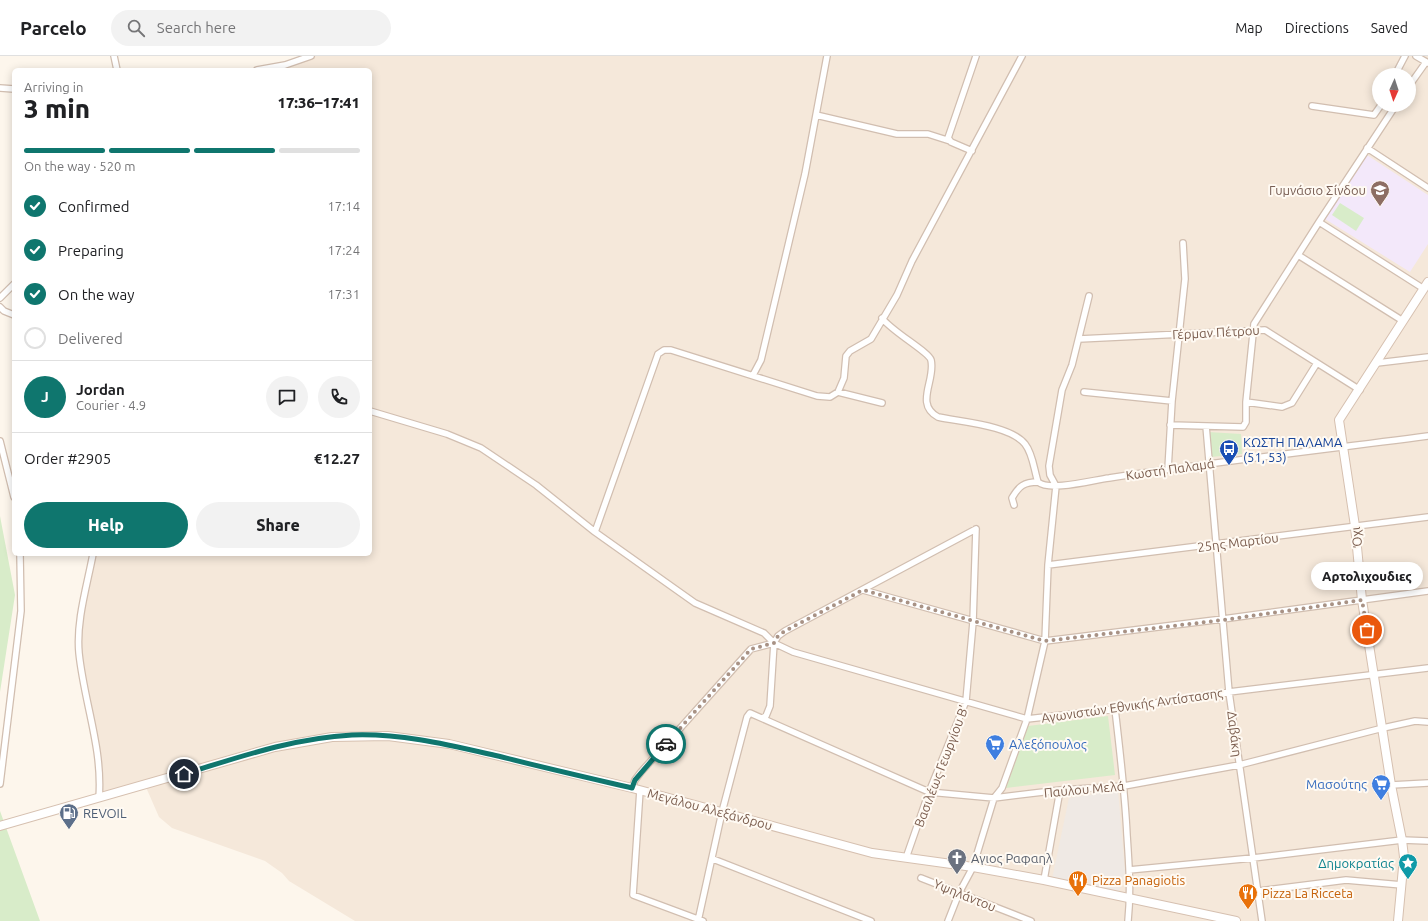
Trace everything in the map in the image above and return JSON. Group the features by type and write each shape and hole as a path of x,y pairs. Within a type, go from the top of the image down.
{"street":[{"path":"114,56 117,68"},
{"path":"753,375 761,360 805,174 827,56"},
{"path":"950,141 948,134 976,56"},
{"path":"595,532 658,354 661,351 671,350 824,398 830,397 838,392 844,378 846,356 850,351 871,338 896,295 912,261 1022,56"},
{"path":"1399,68 1405,56"},
{"path":"1416,56 1427,63 1416,77"},
{"path":"268,68 285,65 307,57"},
{"path":"0,88 12,89"},
{"path":"1312,106 1374,115 1376,112"},
{"path":"1170,424 1243,427 1246,422 1246,402 1252,331 1258,317 1391,112"},
{"path":"816,115 897,134 928,134 950,141 972,151"},
{"path":"1367,148 1428,188"},
{"path":"1319,222 1426,286"},
{"path":"1168,469 1172,401 1185,279 1183,243"},
{"path":"1298,254 1403,322"},
{"path":"0,298 12,286"},
{"name":"Όχι","path":"1402,840 1391,785 1362,600 1355,526 1342,448 1339,420 1360,390 1426,286"},
{"path":"948,921 959,893 973,866 994,798 1002,788 1027,719 1045,641 1048,565 1056,486 1050,475 1049,466 1062,390 1072,365 1089,296"},
{"path":"0,307 4,311 12,313"},
{"path":"882,318 887,326 913,346 924,352 930,358 932,369 926,399 928,409 932,414 938,417 1000,429 1020,438 1030,452 1038,482"},
{"name":"Γέρμαν Πέτρου","path":"1079,339 1266,330 1270,331 1360,390"},
{"path":"1377,363 1428,357"},
{"path":"1246,402 1282,407 1287,406 1292,403 1317,363"},
{"path":"838,392 882,403"},
{"path":"1084,392 1172,401"},
{"name":"Αγωνιστών Εθνικής Αντίστασης","path":"372,412 447,434 481,448 536,485 595,532 696,602 764,633 774,643 793,652 1027,719 1115,709 1229,692 1428,668"},
{"name":"Δαβάκη","path":"1206,426 1229,692 1262,921"},
{"name":"Κωστή Παλαμά","path":"1056,486 1209,463 1342,448 1428,436"},
{"path":"0,441 12,489"},
{"path":"1014,505 1012,498 1019,487 1027,483 1038,482 1041,484 1056,486"},
{"name":"25ης Μαρτίου","path":"1048,565 1428,517"},
{"name":"Βασιλέως Γεωργίου Β'","path":"863,590 976,529 973,622 966,701 906,858"},
{"path":"0,784 19,627 21,584 20,556"},
{"path":"94,556 78,635 80,662 100,770 100,798"},
{"path":"762,718 766,716 770,706 774,643 778,636 863,590 1045,641 1223,620 1428,591"},
{"path":"722,812 700,920 633,895 635,780 751,649 774,643"},
{"path":"1115,709 1124,786 1130,870 1128,921"},
{"name":"Παύλου Μελά","path":"722,812 747,716 750,713 930,792 994,798 1060,790 1124,786 1239,765 1382,728 1415,721 1428,722"},
{"name":"Μεγάλου Αλεξάνδρου","path":"0,826 275,747 305,741 353,735 388,736 444,744 636,789 872,853 973,866 1236,921"},
{"path":"1391,785 1428,783"},
{"path":"1044,880 1060,790"},
{"path":"1130,870 1253,858 1402,840 1428,841"},
{"path":"1398,921 1404,857 1402,840"},
{"path":"713,859 871,921"},
{"name":"Υψηλάντου","path":"921,878 1031,921"},
{"path":"1258,891 1346,880 1402,885"}],"shaded area":[{"path":"311,56 1428,56 1428,921 355,921 289,881 282,873 265,861 172,828 159,817 145,785 99,798 100,788 78,635 93,556 372,556 372,68 265,68"},
{"name":"Γυμνάσιο Σίνδου","path":"1367,155 1428,195 1428,244 1410,272 1325,219"},
{"path":"1118,790 1125,872 1119,892 1052,879 1069,798"}],"green space":[{"path":"1340,203 1364,218 1356,231 1332,215"},
{"path":"1208,432 1241,434 1242,454 1211,457"},
{"path":"0,516 15,595 0,692"},
{"path":"1108,716 1115,775 1006,788 1028,726"},
{"path":"0,811 40,921 0,921"}],"way so far":[{"path":"666,744 751,649 774,643 778,636 785,631 863,590 1045,641 1223,620 1362,600 1367,630"}],"place":[{"name":"Γυμνάσιο Σίνδου","path":"1380,207"},
{"name":"ΚΩΣΤΗ ΠΑΛΑΜΑ (51, 53)","path":"1229,466"},
{"name":"Αρτολιχουδιες","path":"1367,630"},
{"name":"Αλεξόπουλος","path":"995,761"},
{"name":"Μασούτης","path":"1381,801"},
{"name":"REVOIL","path":"69,830"},
{"name":"Αγιος Ραφαηλ","path":"957,875"},
{"name":"Δημοκρατίας","path":"1408,880"},
{"name":"Pizza Panagiotis","path":"1078,897"},
{"name":"Pizza La Ricceta","path":"1248,910"}],"route":[{"path":"184,774 275,747 305,741 353,735 388,736 449,744 632,788 635,780 641,772 666,744"}]}
